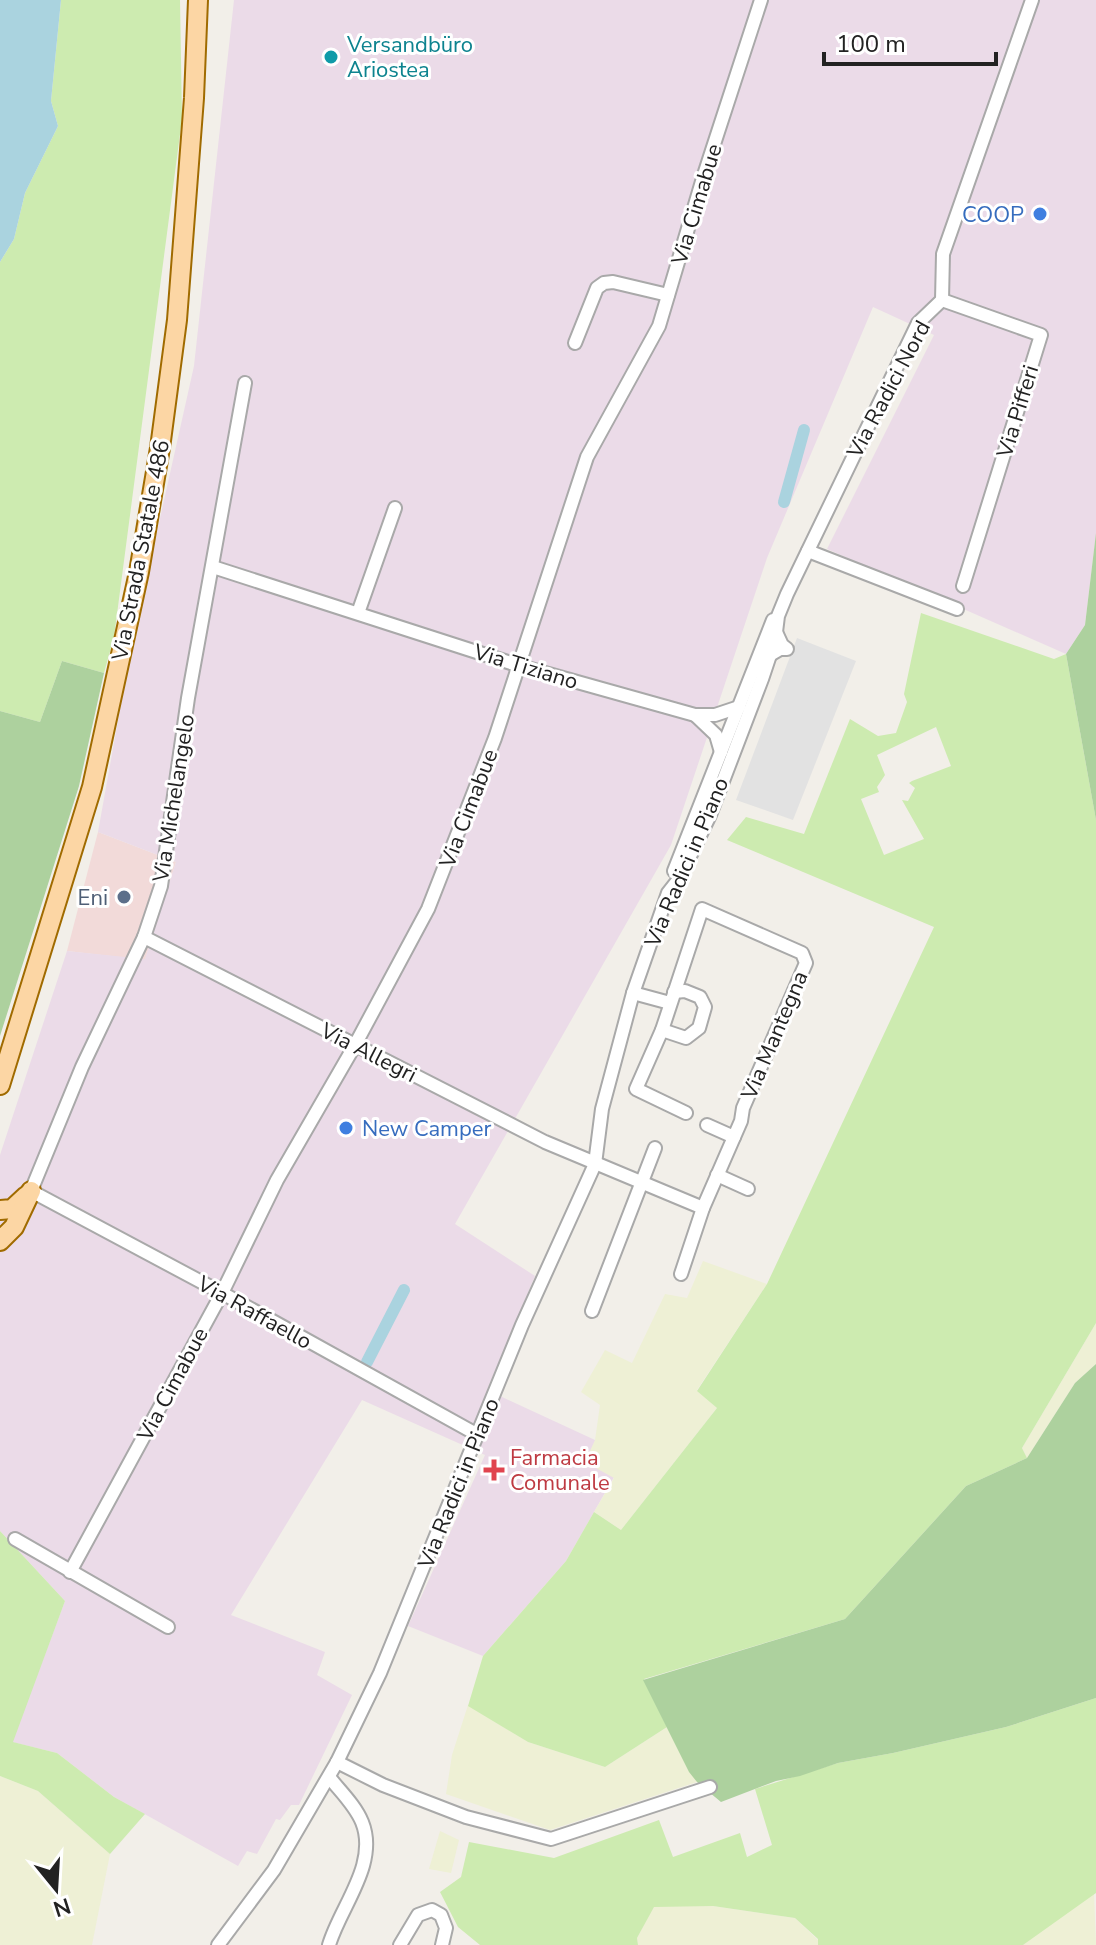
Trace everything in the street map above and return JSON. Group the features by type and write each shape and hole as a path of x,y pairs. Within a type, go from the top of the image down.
{"main road":[{"name":"Via Strada Statale 486","path":"1,1084 92,787 139,572 177,320 194,98 198,0"},
{"path":"0,1210 12,1209 31,1191"},
{"path":"0,1241 14,1227 31,1191"}],"street":[{"name":"Via Cimabue","path":"70,1572 222,1293 277,1180 355,1045 428,909 520,666 587,457 659,326 761,0"},
{"name":"Via Radici Nord","path":"742,732 771,654 778,616 808,551 918,323 942,300 943,254 1032,0"},
{"path":"575,343 597,288 604,283 613,282 668,295"},
{"name":"Via Pifferi","path":"942,300 1041,335 963,586"},
{"name":"Via Michelangelo","path":"31,1191 82,1067 144,937 161,886 188,698 245,383"},
{"path":"358,613 395,508"},
{"path":"808,551 957,609"},
{"name":"Via Tiziano","path":"213,567 520,666 695,715"},
{"name":"Via Radici Nord","path":"668,893 669,882 772,620 778,616"},
{"path":"755,665 780,649 787,649 776,632"},
{"path":"695,715 715,715 739,707"},
{"path":"695,715 716,735 721,752"},
{"name":"Via Radici in Piano","path":"218,1945 274,1870 329,1777 380,1673 522,1325 595,1164 602,1109 633,993 668,893 679,879 699,839 742,732"},
{"name":"Via Mantegna","path":"672,997 702,909 805,956 806,963 743,1108 734,1137"},
{"name":"Via Allegri","path":"144,937 545,1142 703,1208"},
{"path":"633,993 672,997 685,991 700,997 705,1007 699,1028 686,1038 662,1030"},
{"path":"672,997 662,1030 636,1089 686,1113"},
{"path":"681,1274 703,1208 734,1137 707,1125"},
{"path":"592,1311 655,1148"},
{"path":"717,1175 748,1189"},
{"name":"Via Raffaello","path":"31,1191 478,1435"},
{"path":"15,1539 168,1627"},
{"path":"337,1762 383,1785 466,1817 551,1839 710,1787"},
{"path":"329,1777 362,1822 367,1843 363,1867 329,1945"},
{"path":"400,1945 418,1915 432,1910 441,1915 446,1928 442,1945"}],"shaded area":[{"path":"234,0 1096,0 1096,533 1085,625 1066,654 827,549 934,335 873,307 767,558 671,845 455,1224 535,1276 487,1390 595,1440 614,1477 566,1561 483,1656 408,1626 485,1455 362,1400 231,1615 325,1652 317,1675 352,1695 299,1805 291,1805 280,1820 276,1819 257,1854 247,1851 238,1866 114,1797 57,1753 12,1742 65,1601 0,1531 0,1155 67,951 145,959 176,862 98,832 131,648 194,366"},
{"path":"797,638 856,661 793,820 736,800"},
{"path":"98,832 176,862 145,960 67,951"}],"green space":[{"path":"61,0 180,0 182,119 114,637 104,673 62,661 40,722 0,711 0,262 14,239 25,193 58,126 51,101"},
{"path":"1096,533 1096,820 1066,654 1085,625"},
{"path":"921,613 1054,659 1066,654 1096,820 1096,1323 1022,1448 1027,1458 966,1486 845,1619 644,1679 667,1727 605,1767 528,1742 468,1706 483,1656 566,1561 594,1512 621,1530 717,1408 697,1391 767,1284 934,927 727,840 746,817 804,834 850,719 878,736 896,733 907,702 904,694","holes":["936,727 951,766 909,783 915,788 908,801 902,800 924,839 884,855 861,799 879,792 877,787 885,775 877,755"]},
{"path":"62,661 104,673 79,786 0,1036 0,711 40,722"},
{"path":"703,1261 767,1284 697,1390 717,1408 621,1530 594,1512 614,1478 585,1462 595,1440 600,1405 581,1392 605,1350 632,1363 665,1294 687,1298"},
{"path":"1096,1323 1096,1364 1075,1383 1027,1458 1022,1448"},
{"path":"1096,1364 1096,1698 1006,1727 838,1763 776,1781 721,1802 697,1782 643,1680 845,1619 966,1486 1027,1458 1075,1383"},
{"path":"0,1531 65,1601 13,1742 57,1753 114,1797 145,1814 110,1854 38,1791 0,1776"},
{"path":"1096,1698 1096,1893 1023,1945 818,1945 818,1939 795,1918 713,1906 654,1907 637,1938 638,1945 480,1945 458,1927 440,1892 461,1877 469,1842 554,1858 659,1820 673,1857 740,1833 747,1857 772,1845 755,1789 838,1763 1006,1727"},
{"path":"468,1705 528,1742 605,1767 667,1727 697,1782 550,1830 446,1794 452,1755"},
{"path":"0,1776 38,1791 110,1854 92,1945 0,1945"},
{"path":"440,1831 459,1840 451,1873 429,1869"},
{"path":"1094,1893 1096,1945 1023,1945 1034,1936"},
{"path":"654,1906 713,1906 795,1918 818,1940 818,1945 638,1945 637,1938"}],"water":[{"path":"0,0 61,0 51,101 58,126 25,193 14,239 0,262"}],"waterway":[{"path":"784,502 804,430"},
{"path":"367,1362 404,1290"}],"place":[{"name":"Versandbüro Ariostea","path":"331,57"},
{"name":"COOP","path":"1040,214"},
{"name":"Eni","path":"124,897"},
{"name":"New Camper","path":"346,1128"},
{"name":"Farmacia Comunale","path":"494,1470"}]}
